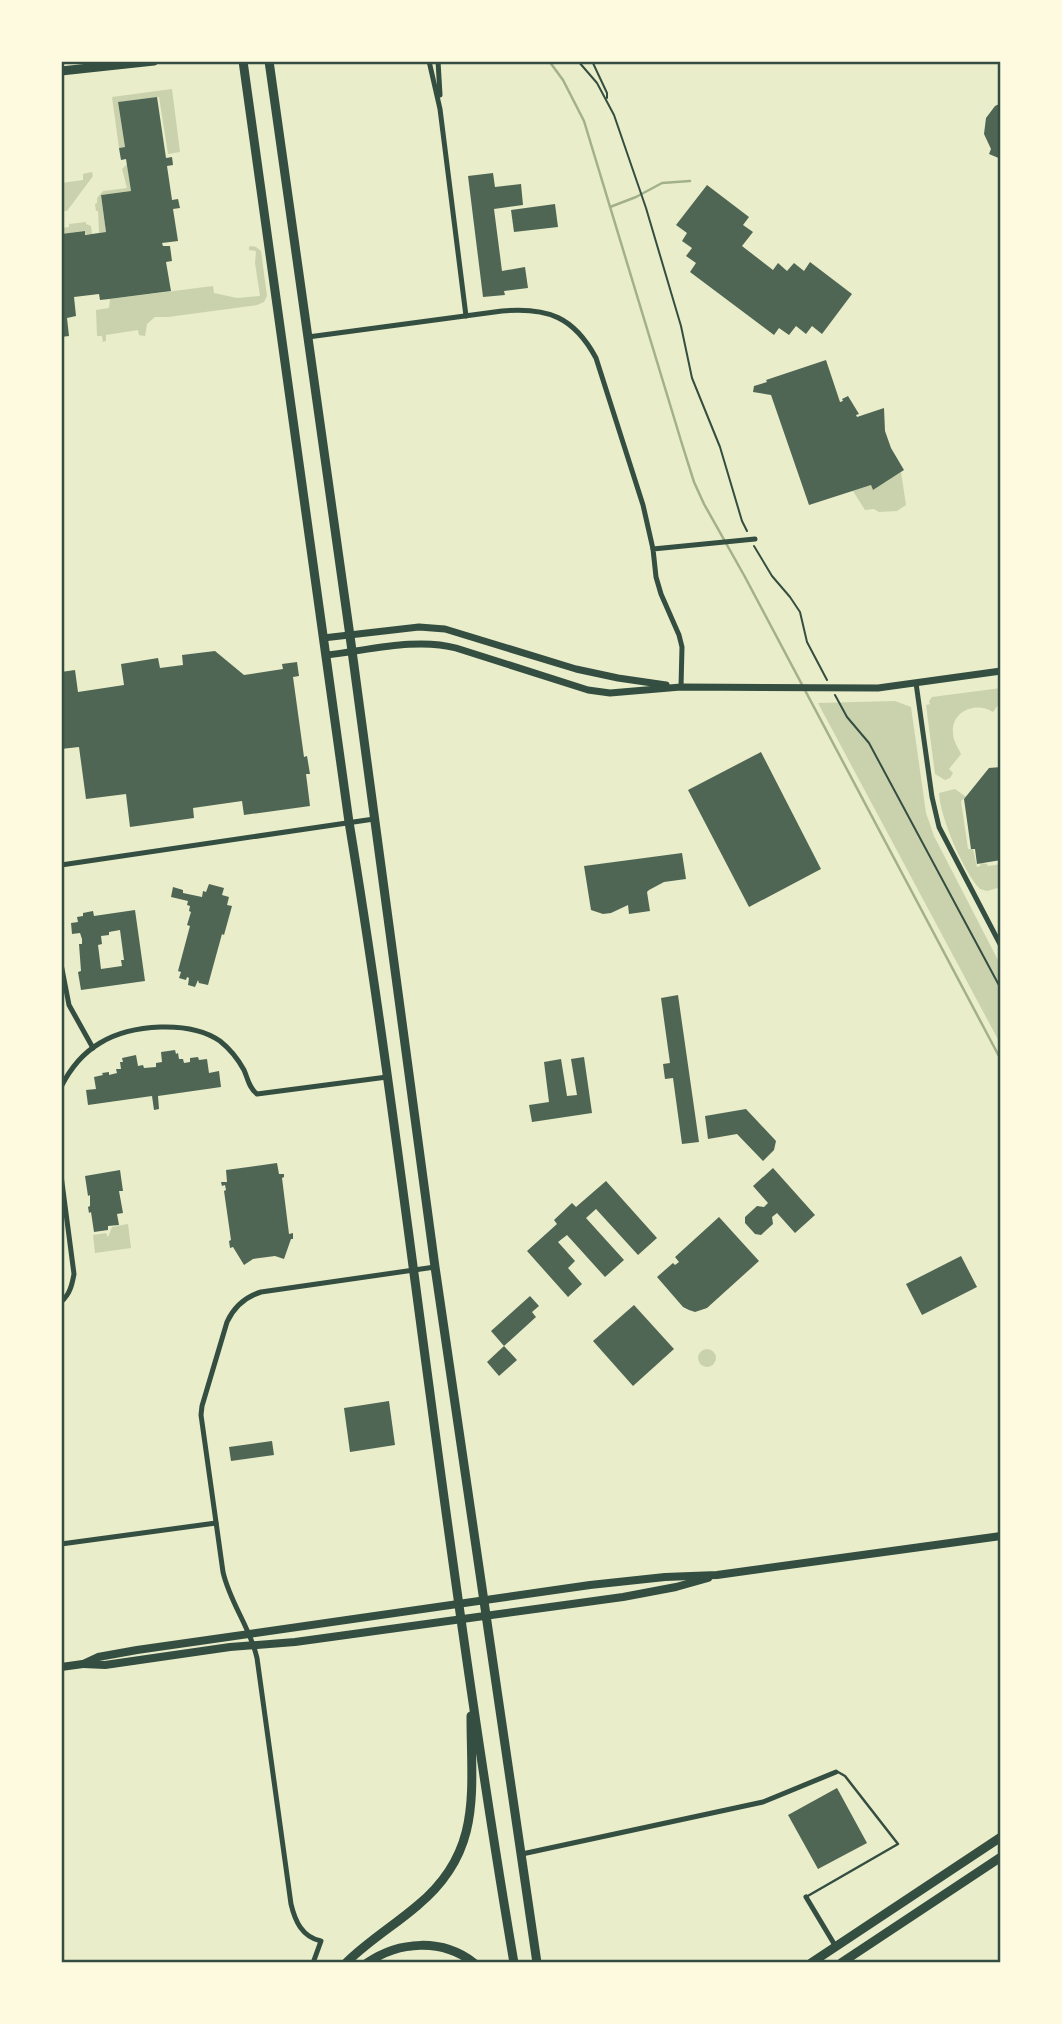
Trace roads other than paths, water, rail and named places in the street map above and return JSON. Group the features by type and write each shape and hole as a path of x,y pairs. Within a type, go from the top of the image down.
{"main road":[{"path":"61,71 154,61"},
{"path":"243,61 461,1619 514,1963"},
{"path":"270,61 351,636 435,1267 539,1963"},
{"path":"83,1664 114,1654 459,1603 627,1580 717,1576 1001,1536"},
{"path":"61,1667 105,1665 461,1619 644,1593 717,1576"},
{"path":"346,1963 434,1891 444,1880 461,1850 467,1835 471,1804 471,1687"},
{"path":"811,1963 1001,1838"},
{"path":"836,1947 845,1962 1001,1857"},
{"path":"367,1963 382,1953 421,1945 446,1949 474,1963"}],"street":[{"path":"429,61 440,109"},
{"path":"438,61 440,109 466,316"},
{"path":"308,337 525,309 557,317 573,327 587,341 596,358 643,505 656,577 680,635 681,687"},
{"path":"653,549 754,542"},
{"path":"323,638 419,627 445,629 591,672 681,687"},
{"path":"326,655 413,645 440,645 588,690 610,692 681,687 878,688 1001,671"},
{"path":"916,683 932,797 939,827 1001,946"},
{"path":"61,865 374,819"},
{"path":"61,964 69,1004 93,1048"},
{"path":"61,1087 75,1064 101,1042 129,1032 164,1027 193,1029 209,1035 228,1048 240,1062 251,1090 261,1094 387,1077"},
{"path":"61,1175 74,1274 72,1285 63,1300"},
{"path":"313,1963 321,1941 305,1933 296,1920 291,1904 254,1646 226,1586 201,1415 202,1406 231,1313 253,1294 435,1267"},
{"path":"61,1545 216,1523"},
{"path":"521,1854 763,1802 836,1772"},
{"path":"806,1897 836,1947"}],"lane":[{"path":"806,1897 898,1844 845,1776 836,1772"}],"waterway":[{"path":"549,61 563,80 584,121 694,482 1001,1060"},
{"path":"610,207 662,183 690,181"}]}
